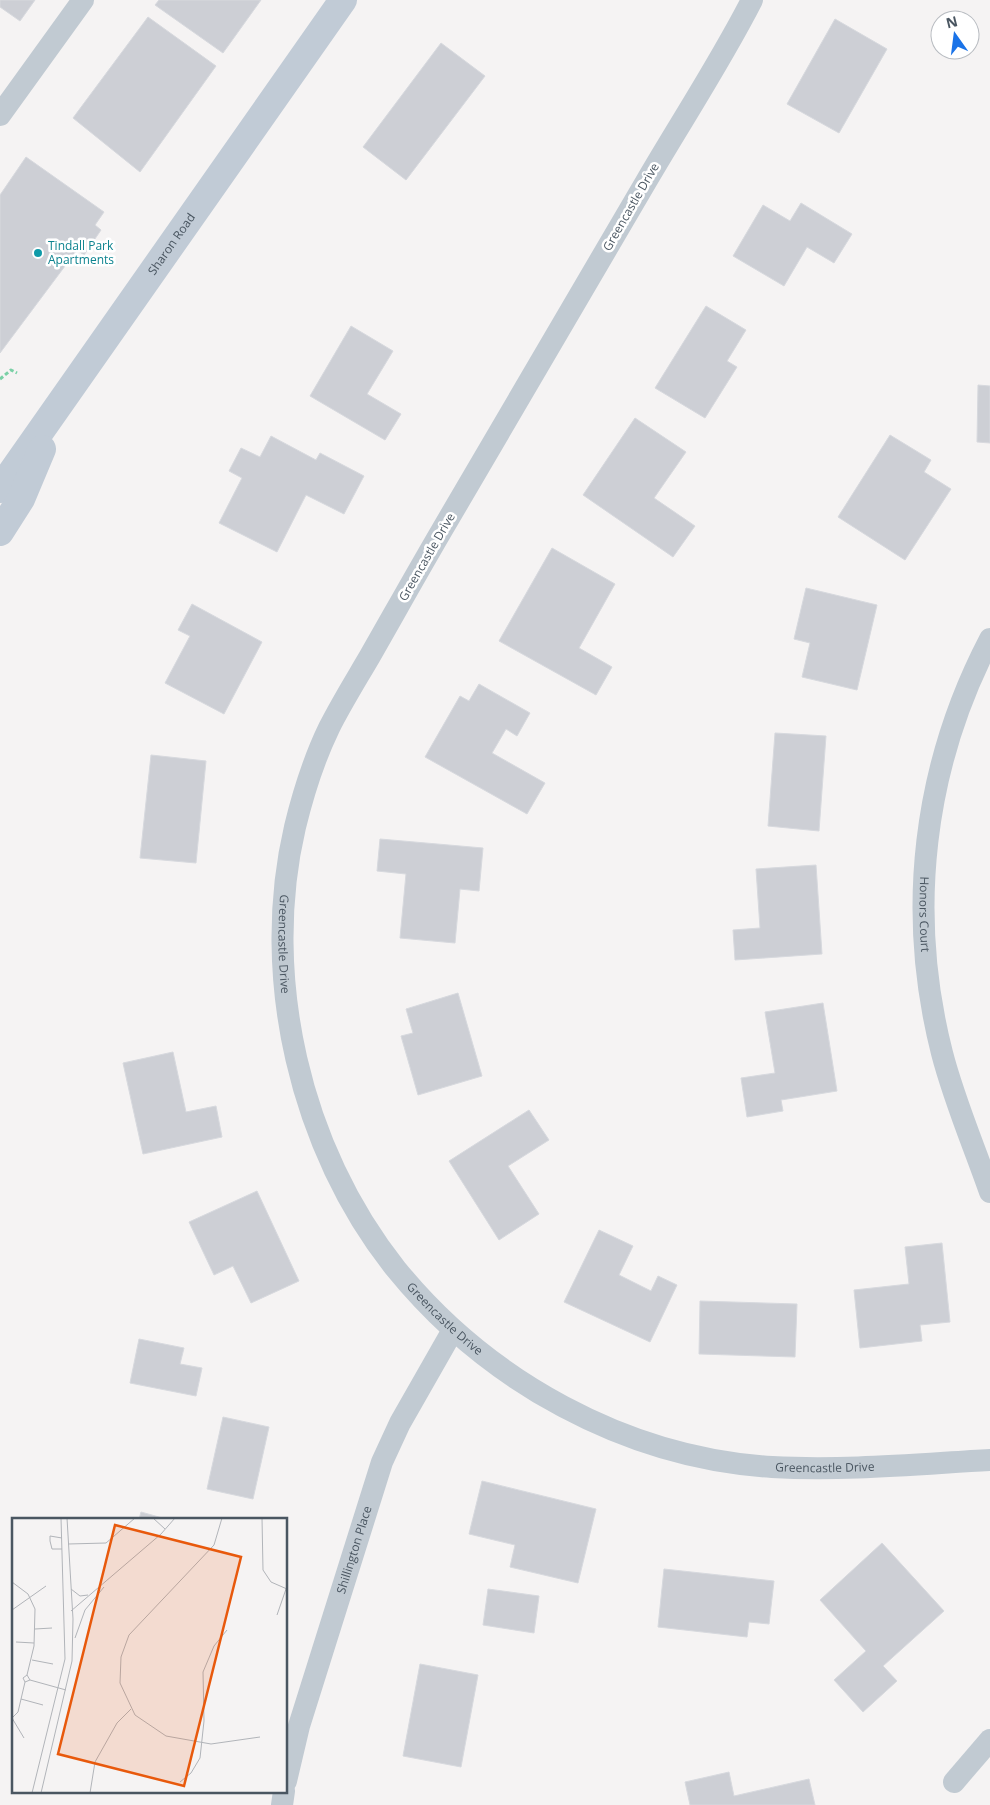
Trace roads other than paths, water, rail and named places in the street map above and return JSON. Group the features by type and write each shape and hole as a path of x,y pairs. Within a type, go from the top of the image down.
{"main road":[{"name":"Sharon Road","path":"0,489 343,0"},
{"path":"0,532 21,498 61,403"}],"street":[{"path":"0,115 83,0"},
{"name":"Greencastle Drive","path":"752,0 415,576 328,729 305,790 294,831 286,882 284,965 292,1034 308,1101 331,1162 351,1201 387,1257 411,1287 453,1330 499,1368 553,1401 593,1422 657,1445 723,1461 768,1467 822,1468 990,1460"},
{"name":"Honors Court","path":"990,639 973,671 955,715 936,784 927,830 923,890 923,929 928,979 941,1052 955,1099 990,1192"},
{"name":"Shillington Place","path":"288,1772 299,1726 382,1462 400,1423 453,1330"},
{"path":"954,1782 990,1740"},
{"path":"282,1805 284,1792"}],"place":[{"name":"Tindall Park Apartments","path":"38,253"}]}
